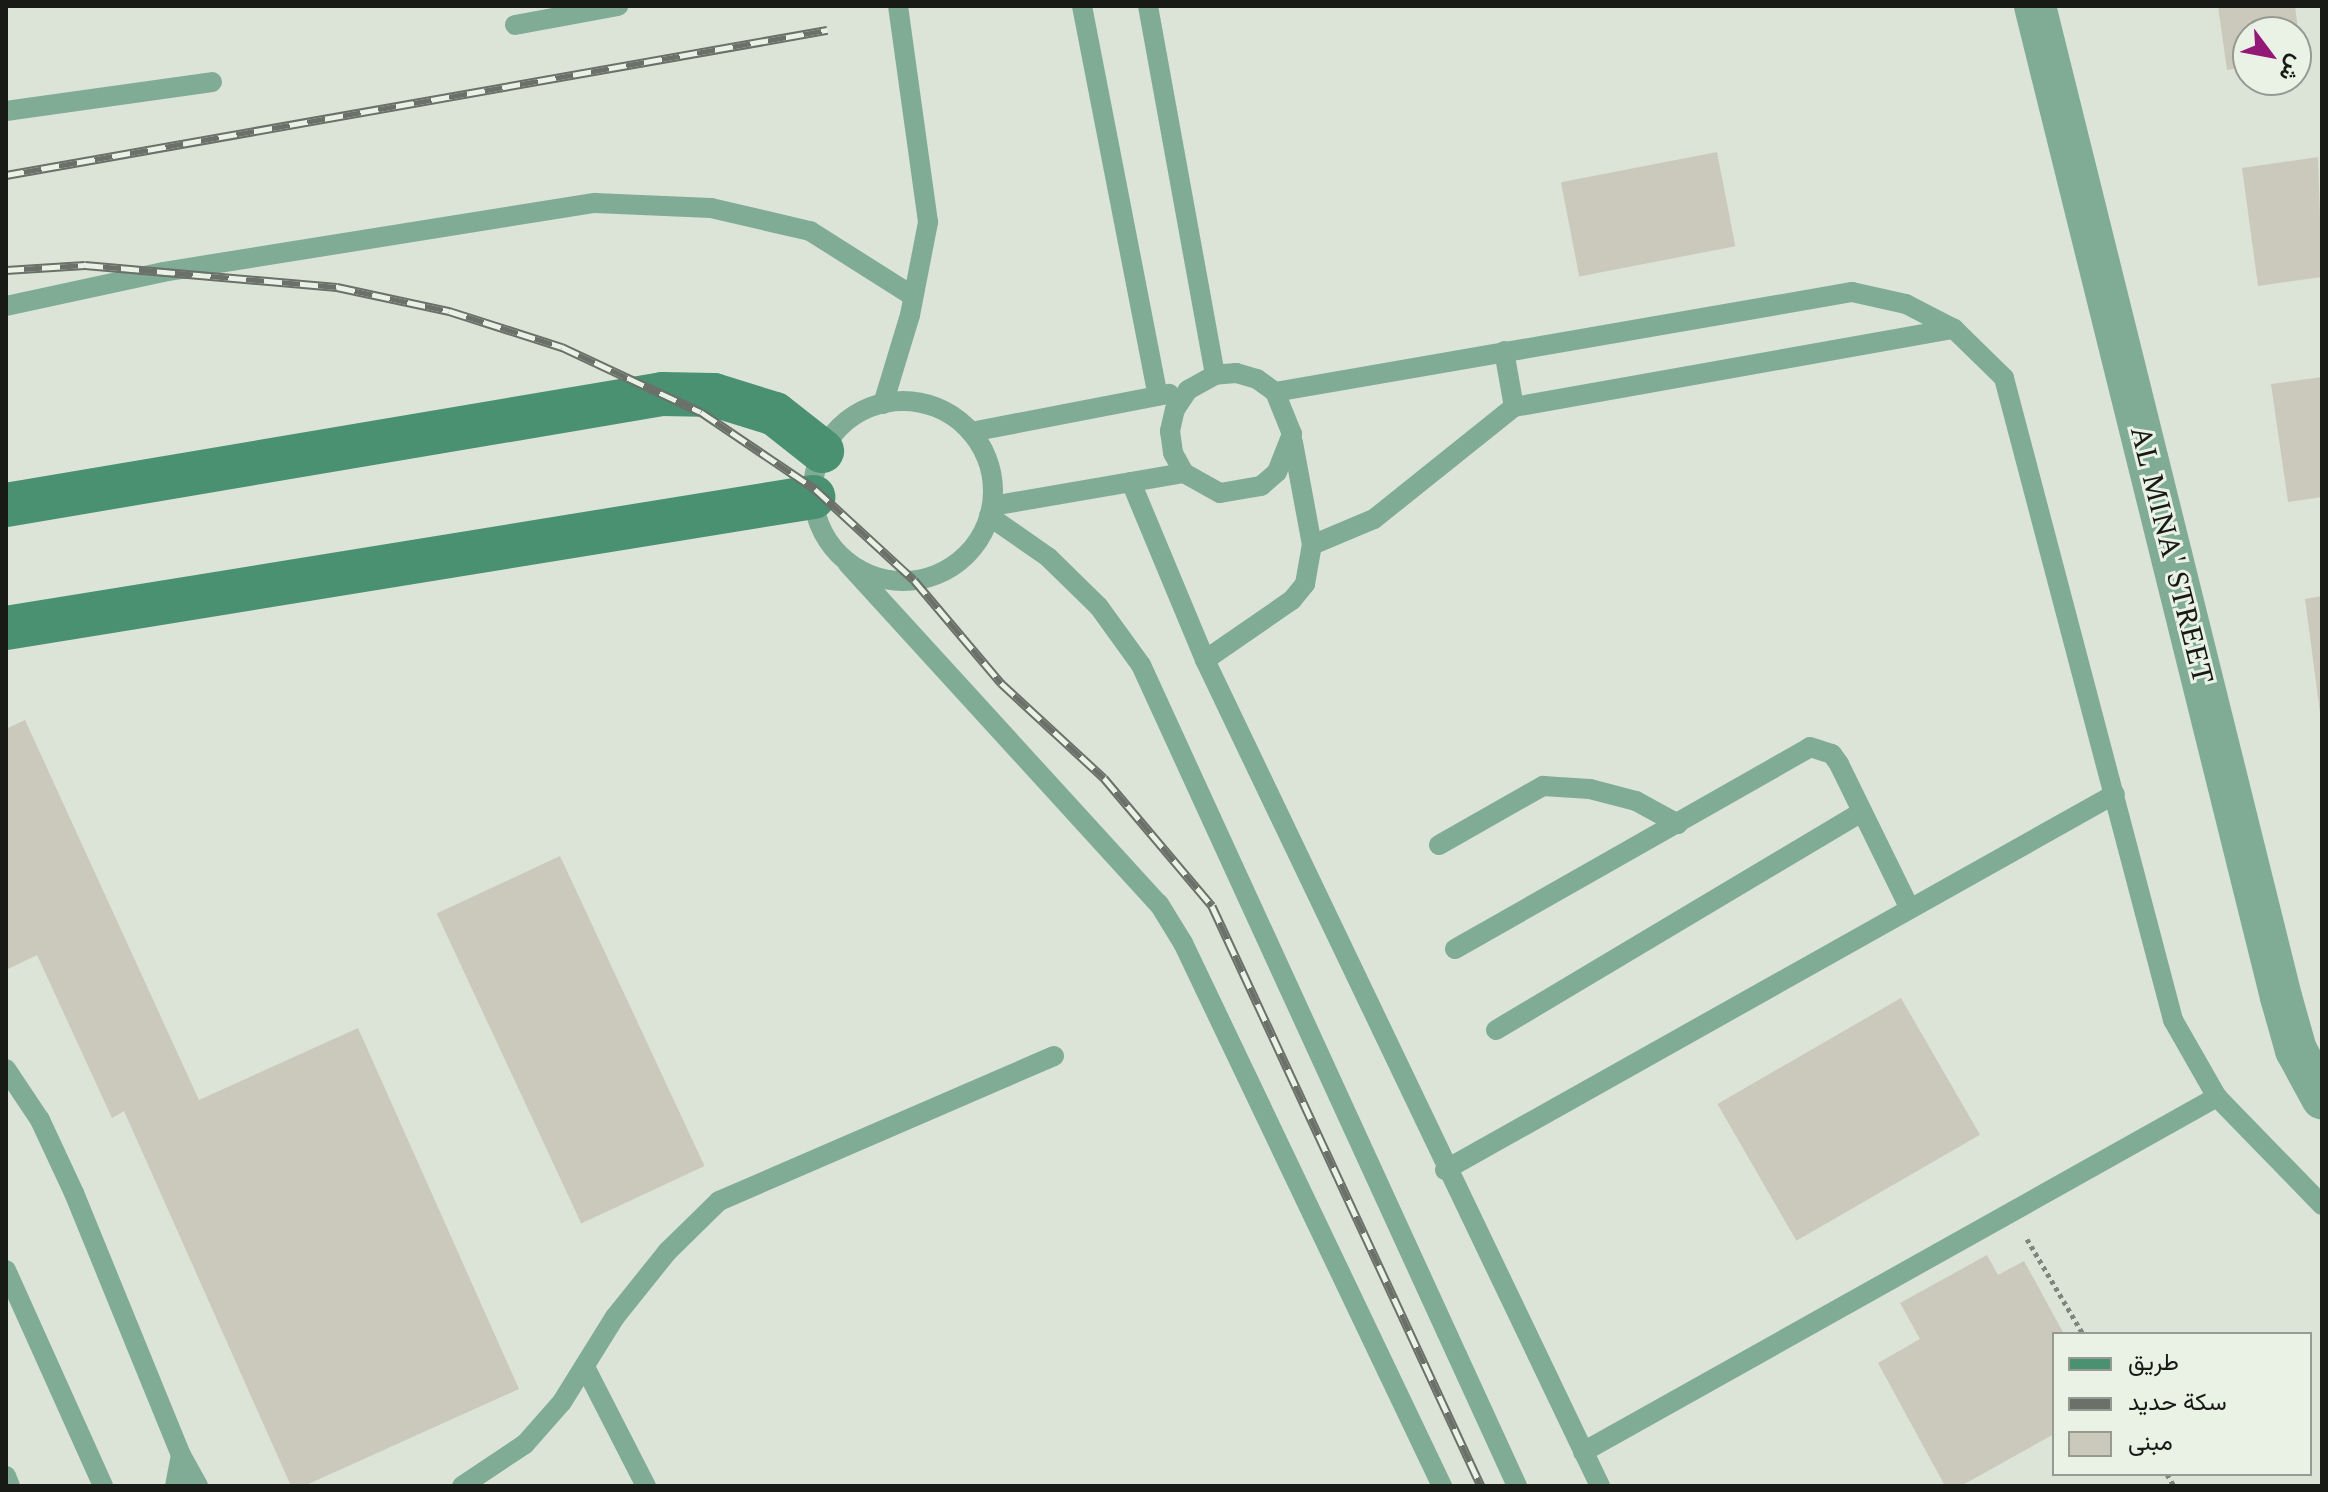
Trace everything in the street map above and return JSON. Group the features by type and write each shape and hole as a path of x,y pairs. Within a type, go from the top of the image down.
{"street":[{"name":"AL MINA' STREET","path":"2035,6 2281,997 2296,1050 2322,1098"},
{"path":"6,505 662,394 714,395 775,414 822,451"},
{"path":"6,628 813,497"}],"lane":[{"path":"515,25 618,6"},
{"path":"883,404 913,296 928,222 898,6"},
{"path":"1082,6 1158,396"},
{"path":"1148,6 1215,375"},
{"path":"6,111 212,82"},
{"path":"6,306 163,272 595,203 711,208 810,231 913,296"},
{"path":"1275,392 1852,292 1906,304 1954,329 2004,378 2173,1020 2217,1097 2322,1205"},
{"path":"1312,545 1374,519 1514,407 1954,329"},
{"path":"1504,351 1514,407"},
{"path":"971,432 1188,390 1215,375 1257,379 1275,392 1292,434 1312,545 1312,565 1292,600 1205,660"},
{"path":"1184,473 1170,431 1175,409 1188,390"},
{"path":"848,564 874,577 903,582 931,577 957,563 977,543 990,511 993,480 971,432 931,405 883,404 858,413 822,451 813,497 818,523 848,564 1159,904 1183,943 1442,1486"},
{"path":"990,511 1184,473 1220,493 1241,493 1277,472 1292,434"},
{"path":"1131,482 1205,660 1445,1170 1600,1486"},
{"path":"990,511 1048,557 1099,607 1141,665 1517,1486"},
{"path":"1455,949 1810,747 1832,754 1910,909"},
{"path":"1439,845 1543,786 1590,789 1636,801 1678,824"},
{"path":"1445,1170 2115,794"},
{"path":"1496,1030 1861,812"},
{"path":"462,1486 525,1444 562,1402 667,1252 719,1201 1054,1056"},
{"path":"6,1069 40,1120 74,1193 181,1455 198,1486"},
{"path":"1583,1452 2217,1097"},
{"path":"6,1270 103,1486"},
{"path":"585,1367 646,1486"},
{"path":"175,1486 181,1455"},
{"path":"6,1476 10,1486"}],"path":[{"path":"2011,1212 2082,1332"}],"building":[{"path":"2218,6 2295,6 2296,16 2232,16 2232,69 2227,70"},
{"path":"1717,152 1735,246 1579,277 1561,182"},
{"path":"2318,157 2322,277 2258,286 2242,168"},
{"path":"2322,377 2322,497 2288,502 2271,384"},
{"path":"2322,596 2322,713 2320,713 2305,599"},
{"path":"25,720 199,1100 358,1028 519,1389 304,1486 291,1486 124,1111 112,1118 37,955 6,970 6,729"},
{"path":"560,856 705,1166 581,1223 437,913"},
{"path":"1901,998 1980,1135 1796,1241 1717,1104"},
{"path":"1987,1255 1998,1275 2024,1261 2063,1332 2052,1332 2052,1435 1961,1486 1945,1486 1878,1363 1920,1339 1900,1303"}],"railway":[{"path":"6,175 827,30"},
{"path":"6,270 85,265 337,287 449,311 562,347 701,412 815,489 914,580 1001,683 1104,778 1212,906 1481,1486"}]}
